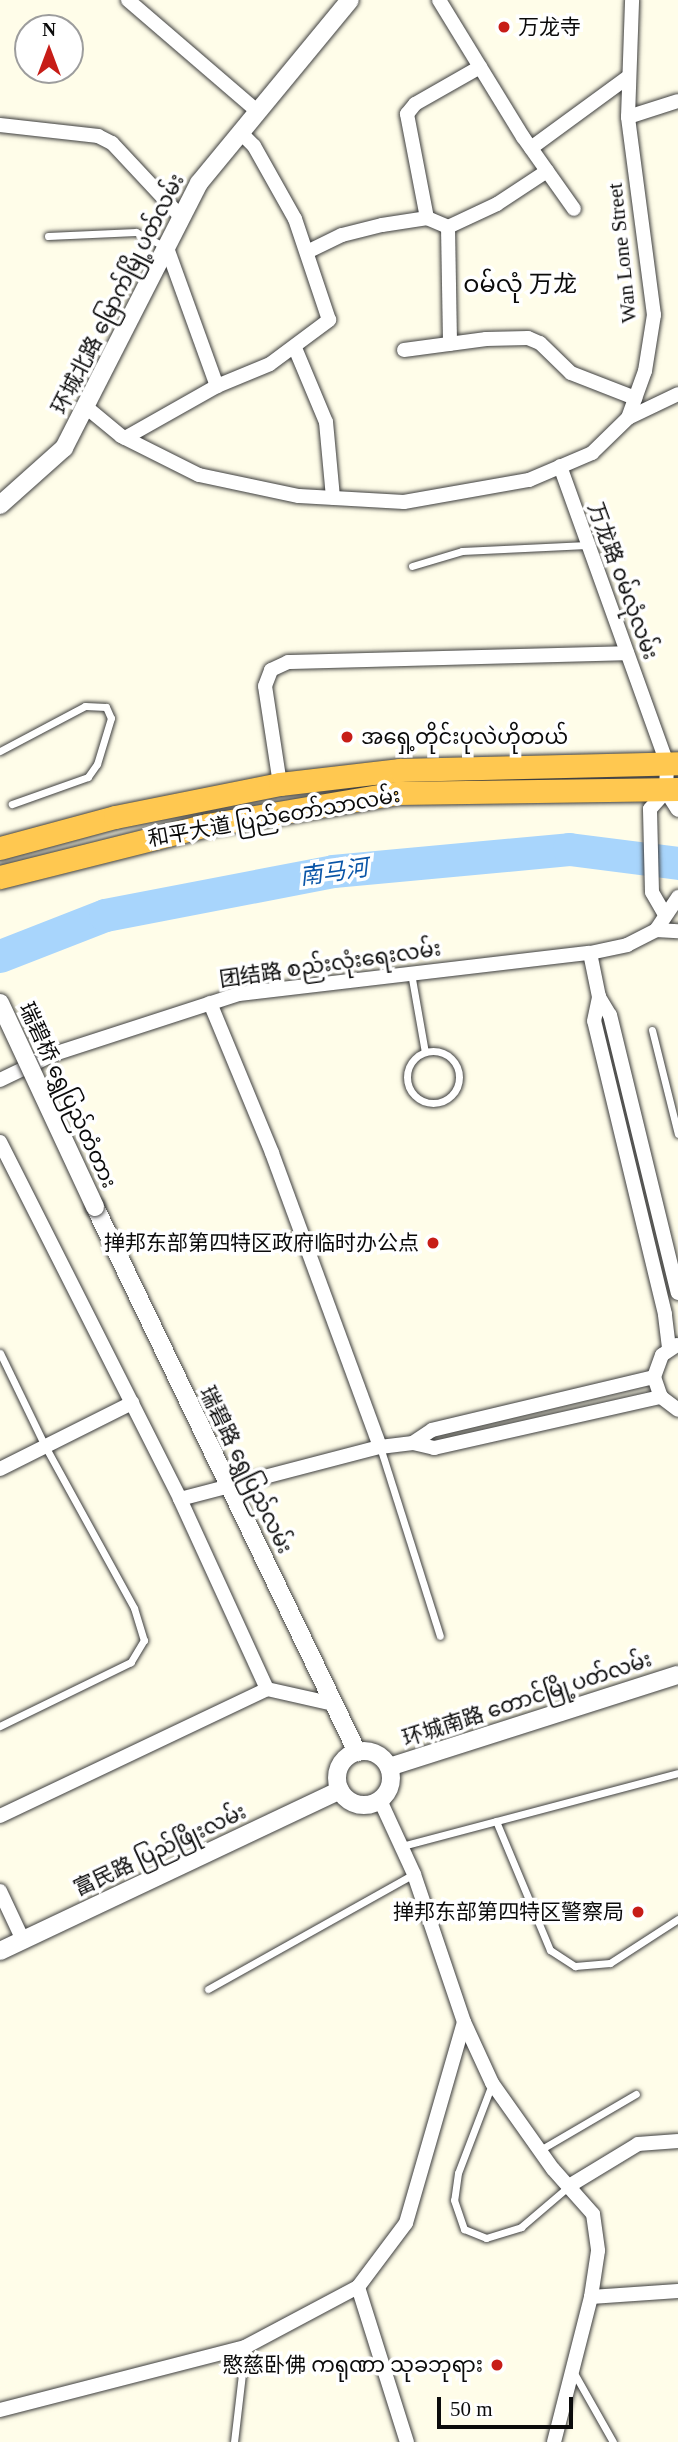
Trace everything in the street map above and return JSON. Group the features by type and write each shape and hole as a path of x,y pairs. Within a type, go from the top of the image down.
{"highway":[{"name":"和平大道 ပြည်တော်သာလမ်း","path":"0,848 115,817 280,784 400,770 673,764"},
{"name":"和平大道 ပြည်တော်သာလမ်း","path":"0,877 206,825 397,793 674,797"}],"street":[{"path":"128,0 258,112"},
{"name":"环城北路 မြောက်မြို့ပတ်လမ်း","path":"0,505 64,448 199,183 350,0"},
{"path":"439,0 531,148 574,209"},
{"name":"Wan Lone Street","path":"86,407 125,438 199,475 299,496 404,502 529,480 592,453 628,418 654,315 628,117 632,0"},
{"path":"428,218 407,114 415,104 480,67"},
{"path":"531,148 628,77"},
{"path":"628,117 678,101"},
{"path":"0,125 98,136 112,143 182,218"},
{"path":"125,438 217,386 270,364 295,348 329,320 307,252 262,161 241,133"},
{"path":"307,252 361,229 428,218 448,226 497,204 547,171"},
{"path":"448,226 450,344"},
{"path":"167,248 217,386"},
{"path":"404,351 450,344 528,338 541,342 571,373 635,398"},
{"path":"295,348 326,422 333,498"},
{"path":"628,418 678,394"},
{"name":"万龙路 ဝမ်လုံလမ်း","path":"560,466 586,545 673,764 674,797"},
{"path":"280,784 265,686 271,670 288,662 627,653"},
{"path":"664,913 652,892 650,809 674,797"},
{"path":"678,897 664,913 656,930 678,931"},
{"name":"团结路 စည်းလုံးရေးလမ်း","path":"0,1080 54,1054 240,994 590,953 627,945 656,930"},
{"path":"590,953 599,997 610,1014 678,1293"},
{"path":"599,997 594,1021 674,1346 656,1366 654,1377 661,1397 678,1410"},
{"name":"瑞碧桥 ရွှေပြည်တံတား","path":"0,1003 95,1207"},
{"path":"210,1003 272,1153 380,1447"},
{"path":"0,1142 180,1499 267,1689"},
{"name":"瑞碧路 ရွှေပြည်လမ်း","path":"95,1207 357,1752"},
{"path":"413,1443 432,1430 654,1377"},
{"path":"180,1499 380,1447 413,1443 434,1448 661,1397"},
{"path":"0,1469 132,1402"},
{"name":"环城南路 တောင်မြို့ပတ်လမ်း","path":"389,1767 678,1675"},
{"path":"0,1816 267,1689 334,1704"},
{"path":"357,1752 380,1756 389,1767 390,1785 380,1800 358,1804 340,1790 340,1767 357,1752"},
{"name":"富民路 ပြည်ဖြိုးလမ်း","path":"0,1951 340,1790"},
{"path":"380,1800 414,1874 464,2022 492,2083 539,2150 593,2214 598,2251 591,2297 554,2442"},
{"path":"0,1891 23,1940"},
{"path":"0,2410 245,2347 358,2287 407,2223 464,2022"},
{"path":"569,2186 638,2144 678,2141"},
{"path":"358,2287 407,2442"},
{"path":"591,2297 678,2291"}],"lane":[{"path":"48,236 136,232 167,248"},
{"path":"412,566 462,551 586,545"},
{"path":"0,751 85,706 106,707 111,718 97,764 88,777 12,804"},
{"path":"410,972 425,1052"},
{"path":"652,1030 678,1134"},
{"path":"425,1052 445,1054 459,1070 456,1090 440,1103 420,1100 408,1085 410,1065 425,1052"},
{"path":"0,1353 45,1446 134,1608 144,1640 131,1662 0,1726"},
{"path":"380,1447 440,1636"},
{"path":"402,1846 678,1773"},
{"path":"496,1821 550,1950 575,1966 610,1963 678,1919"},
{"path":"208,1989 414,1874"},
{"path":"492,2083 458,2173 454,2200 464,2229 486,2238 521,2227 569,2186"},
{"path":"539,2150 636,2094"},
{"path":"234,2442 245,2347"},
{"path":"574,2372 613,2442"}],"waterway":[{"name":"南马河","path":"0,956 105,915 333,871 569,849 678,863"}],"place":[{"name":"万龙寺","path":"504,27"},
{"name":"အရှေ့တိုင်းပုလဲဟိုတယ်","path":"347,737"},
{"name":"掸邦东部第四特区政府临时办公点","path":"433,1243"},
{"name":"掸邦东部第四特区警察局","path":"638,1912"},
{"name":"愍慈卧佛 ကရုဏာ သုခဘုရား","path":"497,2365"}],"district":[{"name":"ဝမ်လုံ 万龙","path":"520,285"}]}
